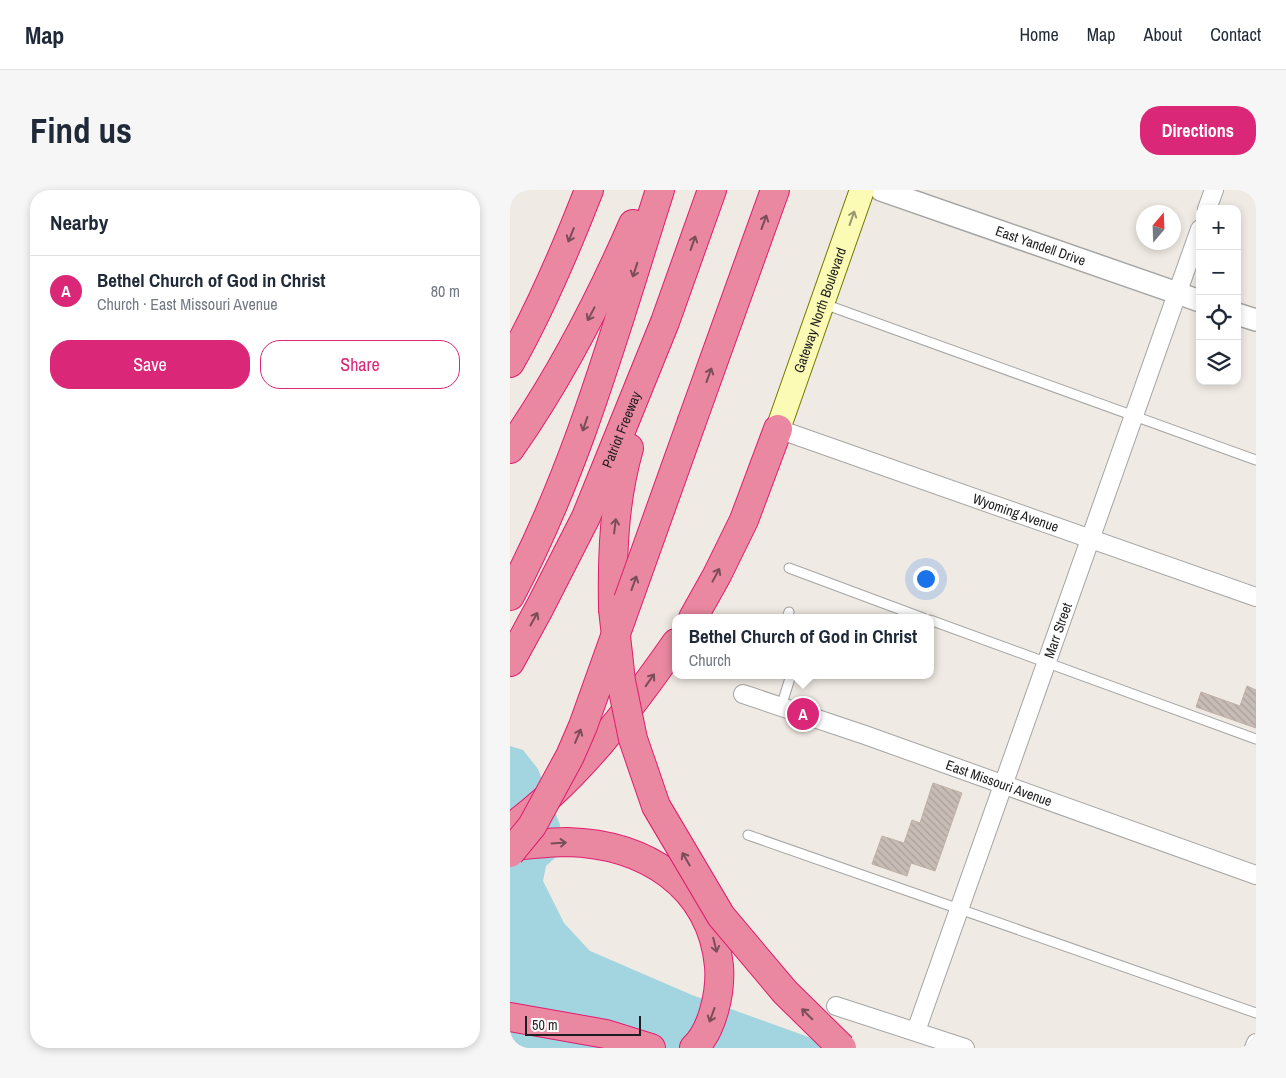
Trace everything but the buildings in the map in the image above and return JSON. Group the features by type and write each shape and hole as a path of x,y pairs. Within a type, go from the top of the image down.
{"highway":[{"path":"510,362 568,245 589,190"},
{"path":"510,449 530,421 573,348 611,274 647,190"},
{"path":"510,596 533,553 578,444 660,190"},
{"name":"Patriot Freeway","path":"510,662 586,517 665,322 712,190"},
{"path":"510,853 532,826 573,749 775,190"},
{"path":"665,322 621,479 614,536 612,571 613,609 621,681 631,729 656,806 689,865 721,916 785,992 842,1048"},
{"path":"695,614 744,520 778,429"},
{"path":"510,828 529,814 575,772 646,686 672,649"},
{"path":"510,846 566,842 608,848 636,856 659,867 681,883 700,907 711,928 717,949 720,979 711,1019 699,1044 694,1048"},
{"path":"510,1017 606,1034 650,1048"}],"main road":[{"name":"Gateway North Boulevard","path":"778,429 862,190"}],"street":[{"name":"East Yandell Drive","path":"881,190 1196,300"},
{"path":"1208,205 1214,190"},
{"name":"Marr Street","path":"916,1031 1196,240"},
{"path":"1241,315 1256,320"},
{"name":"Wyoming Avenue","path":"778,429 1256,596"},
{"name":"East Missouri Avenue","path":"743,694 865,735 1256,875"},
{"path":"836,1006 965,1048"},
{"path":"1254,1048 1256,1044"}],"lane":[{"path":"822,303 1256,460"},
{"path":"789,568 912,614"},
{"path":"934,621 1256,739"},
{"path":"780,707 790,679"},
{"path":"748,835 1256,1013"}],"water":[{"path":"510,746 523,750 538,769 560,825 556,857 546,866 543,881 564,923 590,951 692,995 839,1048 510,1048"}],"place":[{"name":"Bethel Church of God in Christ","path":"803,714"}]}
